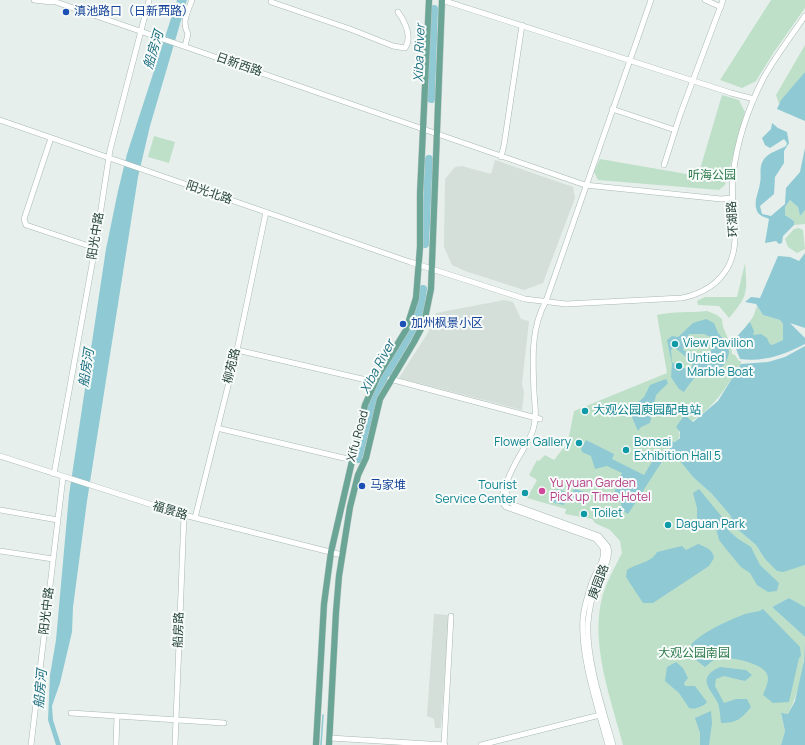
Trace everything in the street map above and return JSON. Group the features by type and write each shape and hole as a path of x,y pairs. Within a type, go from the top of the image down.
{"main road":[{"name":"Xifu Road","path":"316,745 324,604 331,552 363,413 375,382 400,342 411,318 416,298 419,264 428,0"},
{"name":"Xifu Road","path":"330,745 336,612 342,555 358,475 366,458 380,399 390,379 414,342 424,323 431,289 442,0"}],"street":[{"name":"日新西路","path":"34,0 52,1 585,185 721,199 732,198"},
{"name":"阳光中路","path":"54,474 95,248 109,158 149,0"},
{"path":"185,46 188,34 184,22 192,0"},
{"path":"442,0 754,99"},
{"path":"608,745 584,649 583,625 587,598 603,558 603,548 596,539 506,507 501,501 501,496 538,419 533,350 540,312 546,301 585,185 651,0"},
{"path":"705,0 721,7"},
{"path":"664,165 675,130 723,0"},
{"path":"271,2 393,46 405,48 408,30 398,12"},
{"name":"环湖路","path":"432,269 526,299 566,304 682,298 700,293 715,283 722,275 732,256 735,235 732,198 735,160 754,99 772,64 805,16"},
{"path":"501,157 522,25"},
{"path":"612,109 675,130"},
{"name":"阳光北路","path":"0,120 432,269"},
{"path":"51,138 24,219 26,224 95,248"},
{"name":"柳苑路","path":"195,518 237,350 266,212"},
{"path":"237,350 375,382"},
{"path":"390,379 538,419"},
{"path":"217,428 352,460"},
{"name":"福景路","path":"0,456 184,515 342,555"},
{"name":"阳光中路","path":"31,745 62,476"},
{"name":"庚园路","path":"505,488 506,498 514,505 599,536 608,547 609,557 591,599 588,624 591,659 613,745"},
{"path":"0,510 58,520"},
{"name":"船房路","path":"175,745 184,515"},
{"path":"0,551 53,559"},
{"path":"330,738 444,745 451,616"},
{"path":"71,713 224,723"},
{"path":"481,745 600,715"},
{"path":"116,745 117,716"}],"shaded area":[{"path":"495,160 573,187 575,198 543,283 524,290 465,271 452,265 444,247 445,179 455,167 462,166 491,174"},
{"path":"504,300 513,302 521,319 529,321 522,384 524,392 522,410 399,378 429,331 436,313"},
{"path":"434,614 449,615 441,728 435,728 434,719 427,716"}],"green space":[{"path":"771,0 805,0 805,8 774,52 756,81 742,88 720,80"},
{"path":"805,45 805,72 779,104 776,95"},
{"name":"听海公园","path":"722,95 739,100 745,112 725,185 719,190 598,180 594,172 600,159 698,176"},
{"path":"154,136 175,142 169,163 148,157"},
{"path":"790,200 798,207 800,216 805,210 805,224 794,225 794,221 785,215 785,207"},
{"path":"799,228 803,230 805,249 797,253 788,247 785,239 794,229"},
{"path":"745,263 745,293 740,304 729,318 719,306 698,305 697,301 705,297 737,297"},
{"path":"757,306 763,315 780,320 783,324 783,340 772,345 753,335 746,326 753,317"},
{"name":"大观公园南园","path":"707,311 722,319 722,324 732,349 732,354 735,355 739,361 741,361 741,364 715,402 699,416 678,428 680,436 677,441 673,442 685,466 694,478 711,493 730,515 736,528 756,545 765,559 783,571 805,565 805,607 789,598 772,607 805,637 801,677 796,696 788,714 781,714 785,731 781,745 623,745 604,672 600,653 599,634 599,616 602,598 608,580 622,553 620,541 610,530 595,523 592,519 565,514 566,509 527,498 537,480 529,475 537,460 539,461 545,455 554,460 568,442 574,411 667,373 657,315"}],"water":[{"path":"177,0 187,0 150,126 138,177 87,501 73,607 72,632 60,683 52,706 53,720 61,745 56,745 48,720 50,675 56,640 69,495 106,249 127,154"},
{"path":"805,72 805,121 777,109 781,100"},
{"path":"772,123 778,128 787,132 789,143 784,151 784,163 775,177 774,194 760,206 762,214 771,216 785,204 786,188 800,172 805,148 805,210 800,216 798,207 790,200 785,207 785,215 794,221 794,225 783,236 782,243 779,244 776,241 765,243 769,219 758,213 756,207 762,162 772,153 786,146 787,143 784,139 770,148 765,145 762,138 771,129"},
{"path":"805,253 805,328 790,323 805,338 805,344 774,357 749,360 740,359 733,341 750,322 754,331 753,335 761,334 767,338 769,343 772,345 783,340 783,324 780,320 763,315 756,304 745,302 751,297 760,298 778,256 790,257 799,261"},
{"path":"706,319 714,323 718,333 727,343 729,352 725,364 715,372 698,373 684,392 679,389 671,377 672,364 667,340 672,336 678,337 693,323","holes":["689,334 704,334 715,339 708,359 683,350","674,347 692,362 692,367 684,368 672,362 671,350"]},
{"path":"805,346 805,565 783,572 777,571 765,559 756,545 736,528 730,515 711,493 694,478 667,445 669,441 675,442 680,438 680,432 676,427 683,417 687,417 693,422 718,401 741,364 768,362 785,357"},
{"path":"666,379 668,383 656,395 650,423 641,427 638,431 631,415 635,405 644,397 650,385"},
{"path":"586,440 614,454 612,459 644,475 653,460 645,454 648,449 662,457 663,460 628,514 621,510 621,503 612,498 622,473 607,466 595,469 591,456 582,452 581,449"},
{"path":"557,489 566,492 564,505 551,502"},
{"path":"575,489 588,493 588,500 582,504 573,502 572,492"},
{"path":"699,489 722,517 728,530 751,547 760,565 779,583 777,591 768,592 757,585 750,573 741,567 719,540 715,525 697,521 697,508 693,493"},
{"path":"698,544 712,552 714,558 709,566 653,603 643,603 626,577 627,570 648,561 657,552 682,546 686,550"},
{"path":"789,598 805,607 805,637 772,607"},
{"path":"763,609 800,647 801,656 799,658 789,702 773,703 763,695 768,677 764,670 753,664 737,659 718,658 713,660 705,667 687,653 695,641 712,629 745,614"},
{"path":"805,641 805,745 781,745 785,731 781,713 788,714 795,701 804,661"},
{"path":"676,662 683,668 688,678 684,683 685,686 695,686 707,702 704,705 697,708 689,708 679,693 665,681 667,667"},
{"path":"720,667 746,670 752,675 745,681 724,676 716,679 715,686 724,703 736,699 747,699 751,707 738,720 731,722 721,723 718,703 707,684 708,675"},
{"path":"711,711 712,723 709,745 700,745 700,733 695,718"}],"waterway":[{"name":"Xiba River","path":"431,99 434,9"},
{"name":"Xiba River","path":"425,244 429,159"},
{"name":"Xiba River","path":"358,459 374,395 413,329 420,310 423,289"},
{"path":"321,745 323,715"}],"place":[{"name":"滇池路口（日新西路）","path":"66,12"},
{"name":"加州枫景小区","path":"403,324"},
{"name":"View Pavilion","path":"675,344"},
{"name":"Untied Marble Boat","path":"679,366"},
{"name":"大观公园庾园配电站","path":"585,411"},
{"name":"Flower Gallery","path":"579,443"},
{"name":"Bonsai Exhibition Hall 5","path":"626,450"},
{"name":"马家堆","path":"362,486"},
{"name":"Yu yuan Garden Pick up Time Hotel","path":"542,491"},
{"name":"Tourist Service Center","path":"525,493"},
{"name":"Toilet","path":"584,514"},
{"name":"Daguan Park","path":"668,525"}],"water label":[{"name":"船房河","path":"154,50"},
{"name":"船房河","path":"87,368"},
{"name":"船房河","path":"41,689"}]}
